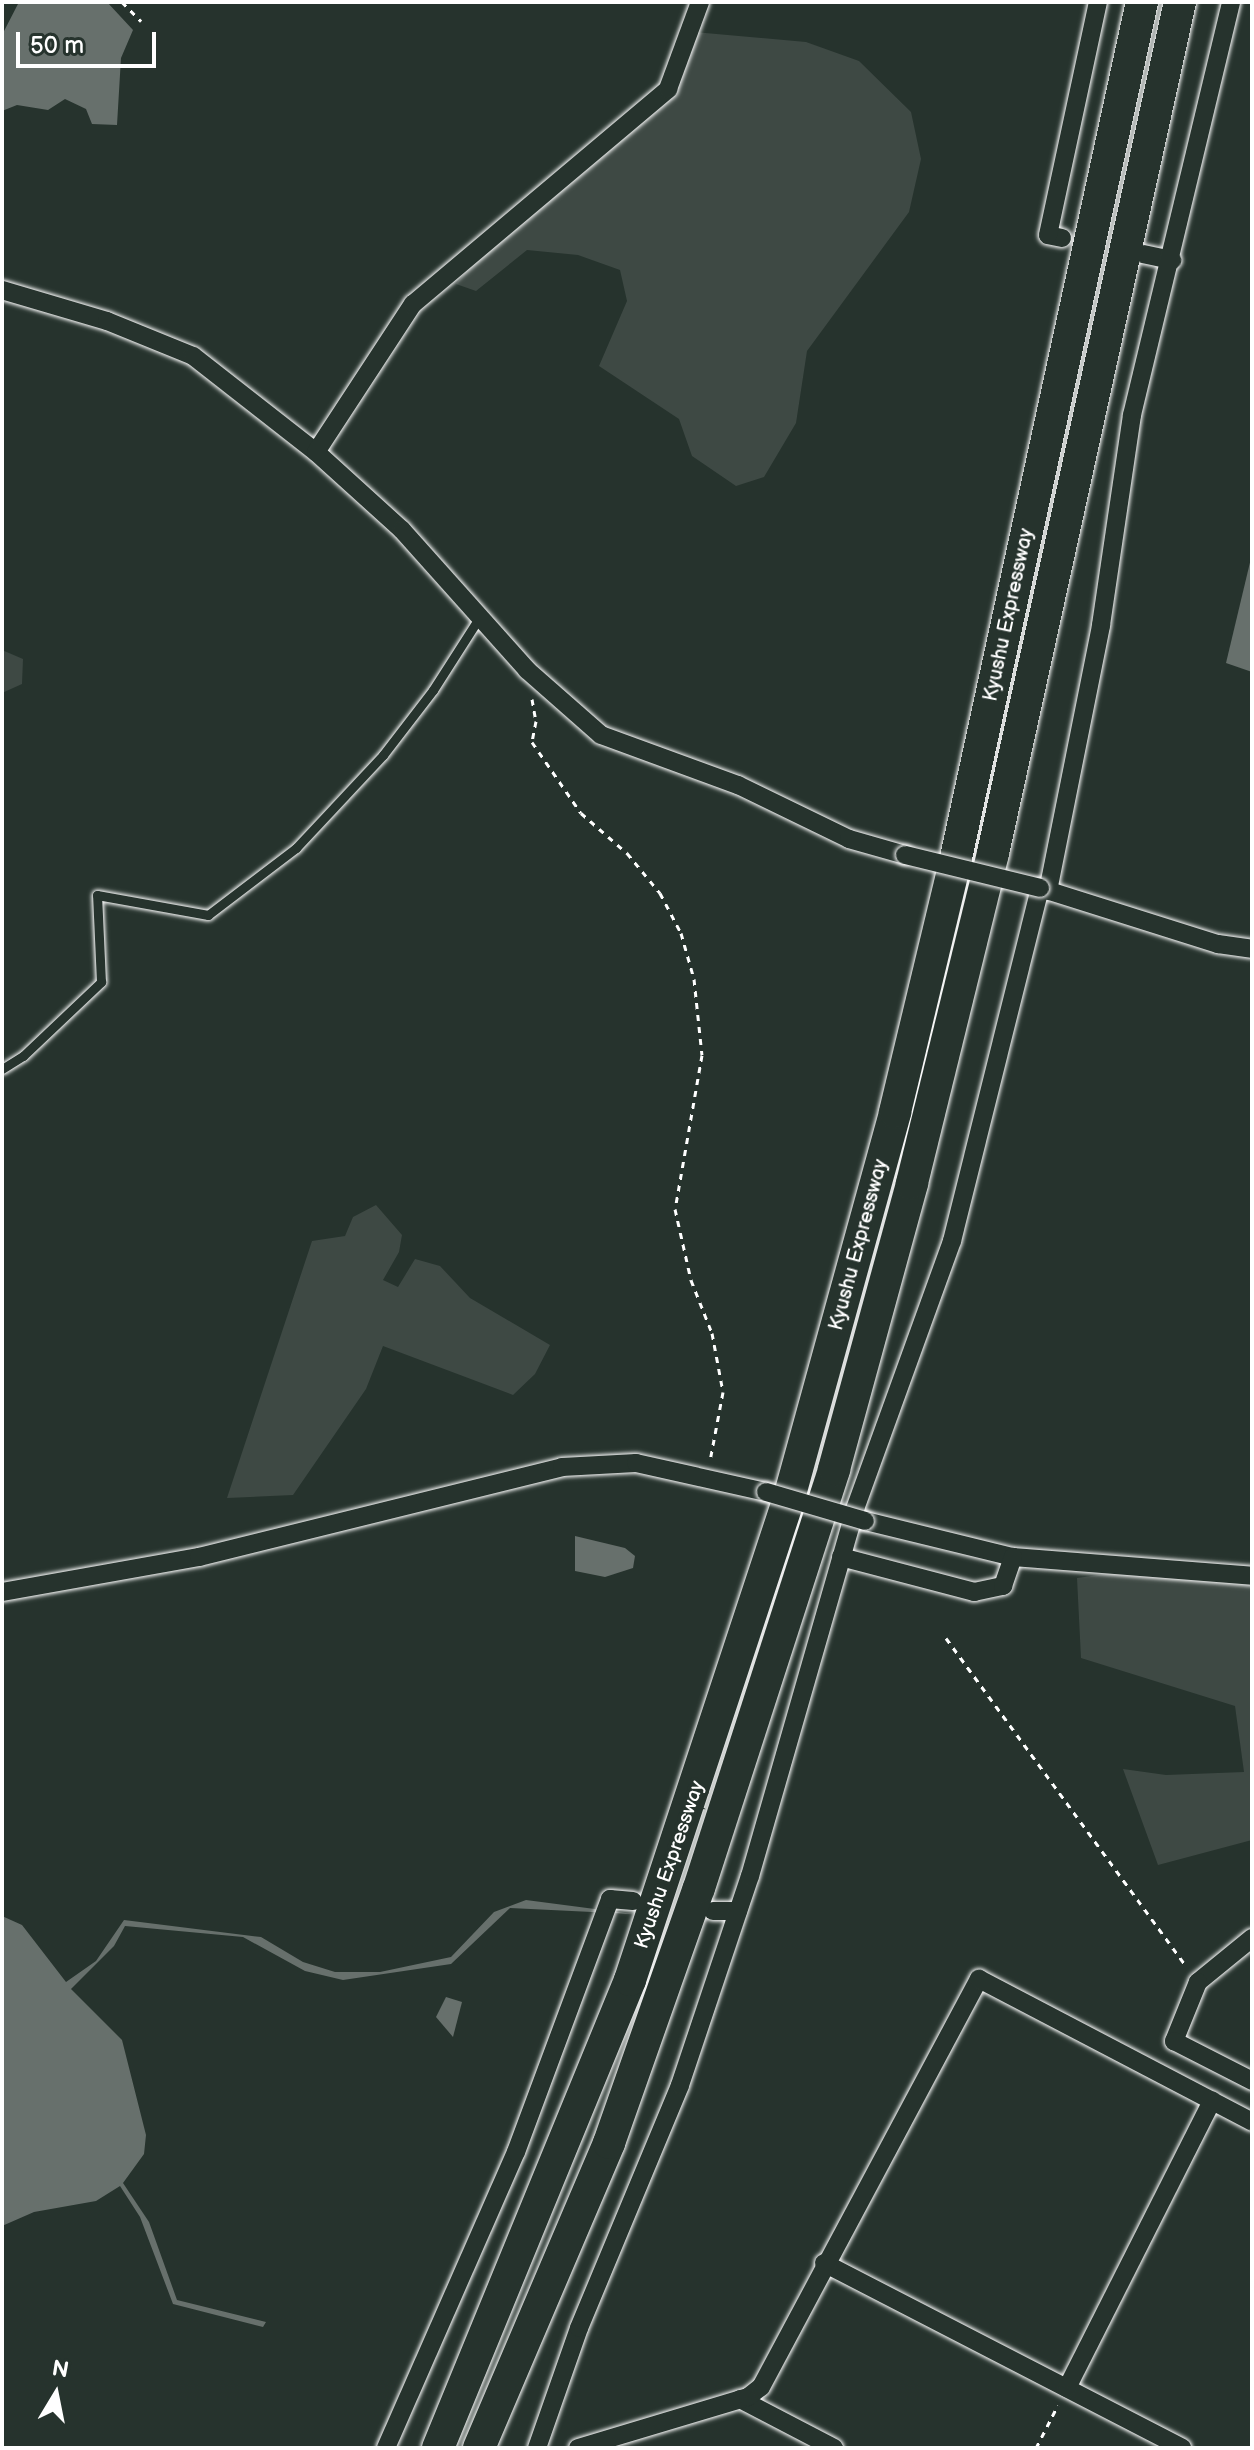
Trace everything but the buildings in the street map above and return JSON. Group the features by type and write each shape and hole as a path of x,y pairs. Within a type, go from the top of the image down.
{"highway":[{"name":"Kyushu Expressway","path":"438,2448 630,1980 789,1498 895,1112 954,867 1142,2"},
{"name":"Kyushu Expressway","path":"479,2448 609,2143 699,1888 834,1469 912,1183 993,853 1180,2"}],"street":[{"path":"316,452 413,304 668,89 700,2"},
{"path":"1062,238 1048,235 1098,2"},
{"path":"537,2448 579,2328 680,2085 738,1911 841,1557 952,1241 1044,889 1101,625 1132,415 1172,260 1231,2"},
{"path":"1143,254 1172,260"},
{"path":"2,290 107,321 193,356 316,452 402,530 527,670 601,735 738,785 849,839 1044,889 1218,944 1252,949"},
{"path":"2,1592 199,1557 562,1467 636,1463 707,1476 865,1521 1013,1557 1252,1576"},
{"path":"841,1557 974,1592 1003,1586 1013,1557"},
{"path":"386,2448 516,2152 610,1899 633,1901"},
{"path":"713,1911 738,1911"},
{"path":"1252,1938 1198,1982 1174,2041 1252,2081"},
{"path":"578,2448 740,2399 761,2387 824,2263 979,1979 1252,2122"},
{"path":"1067,2388 1212,2101"},
{"path":"824,2263 1182,2448"},
{"path":"740,2399 834,2448"}],"lane":[{"path":"2,1069 23,1056 101,982 97,895 208,915 296,848 383,755 433,690 479,618"}],"path":[{"path":"122,2 141,21"},
{"path":"527,670 536,721 532,742 581,813 627,853 660,893 681,933 694,979 702,1055 675,1209 691,1280 712,1333 723,1392 707,1476"},
{"path":"946,1638 1198,1982"},
{"path":"1036,2448 1067,2388"}],"shaded area":[{"path":"19,2 107,2 133,30 121,58 117,125 92,124 86,109 65,99 48,110 17,105 2,111 2,35"},
{"path":"694,32 806,42 859,61 911,112 921,159 909,212 807,351 796,423 764,477 736,486 692,456 679,419 599,366 627,301 620,270 578,255 527,250 476,291 456,284 478,258 672,94"},
{"path":"1252,554 1252,672 1226,663"},
{"path":"2,650 23,659 22,684 2,693"},
{"path":"376,1205 402,1235 399,1252 383,1280 398,1287 415,1259 440,1266 470,1298 550,1345 535,1374 513,1395 383,1346 366,1389 293,1495 227,1498 312,1241 345,1236 353,1217"},
{"path":"575,1536 625,1548 635,1556 633,1568 605,1577 575,1571"},
{"path":"1127,1571 1252,1585 1252,1840 1158,1865 1123,1769 1166,1775 1244,1772 1235,1706 1081,1658 1077,1578"},
{"path":"526,1900 633,1914 510,1908 451,1964 343,1980 305,1971 243,1937 125,1926 114,1946 71,1989 122,2040 146,2135 144,2154 123,2183 149,2222 177,2300 266,2322 263,2327 173,2304 140,2217 120,2186 96,2201 34,2212 2,2226 2,1916 22,1925 66,1982 96,1961 124,1920 261,1937 303,1962 335,1972 380,1972 451,1957 494,1912"},
{"path":"446,1997 462,2002 453,2037 436,2017"}]}
